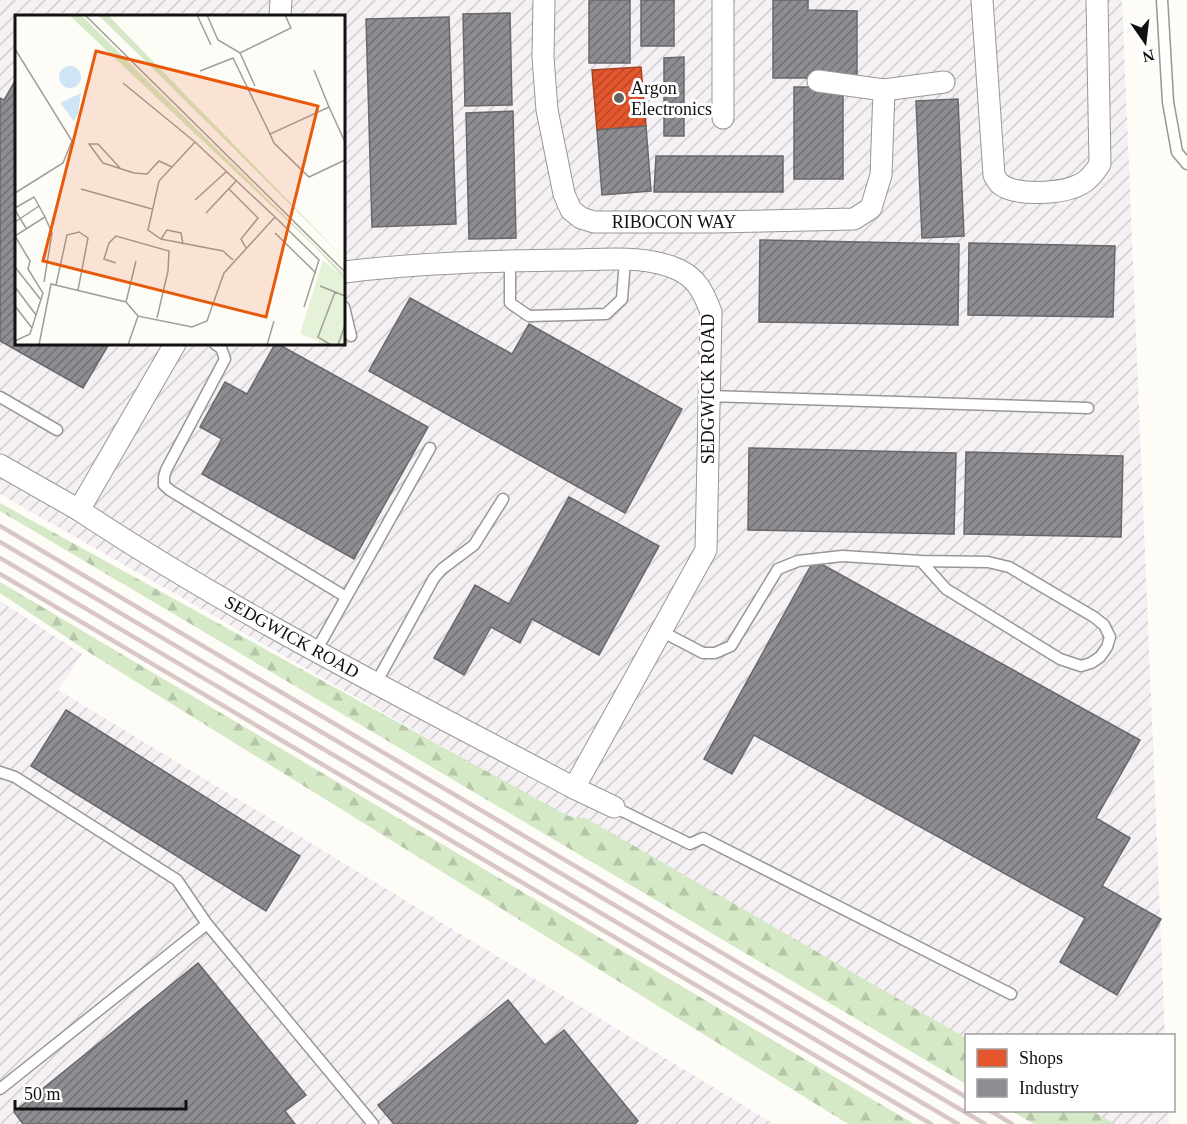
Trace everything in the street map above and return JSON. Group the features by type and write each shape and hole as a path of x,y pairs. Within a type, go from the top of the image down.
{"street":[{"path":"279,15 281,0"},
{"name":"RIBOCON WAY","path":"544,0 543,57 547,110 564,194 571,210 581,218 594,222 854,219 871,208 881,175 884,90"},
{"path":"723,0 723,118"},
{"path":"982,0 994,175 999,183 1011,189 1046,192 1068,189 1081,184 1095,173 1100,164 1097,0"},
{"path":"818,81 884,90 944,82"},
{"name":"SEDGWICK ROAD","path":"345,272 510,261 625,260 658,263 681,271 701,288 711,312 706,550 574,788"},
{"path":"79,510 174,345"},
{"name":"SEDGWICK ROAD","path":"0,465 79,510 209,591 316,651 614,807"}],"lane":[{"path":"1162,0 1168,102 1177,152 1187,164"},
{"path":"510,261 510,303 530,316 606,314 622,299 625,260"},
{"path":"345,311 351,336"},
{"path":"216,345 221,348 225,359 166,470 164,484 171,491 346,597"},
{"path":"709,396 1088,408"},
{"path":"0,397 57,430"},
{"path":"316,651 430,448"},
{"path":"376,683 434,578 442,569 474,545 503,499"},
{"path":"661,632 703,653 715,653 731,646 778,569 798,561 842,556 988,562 1009,567 1104,625 1110,637 1107,647 1100,657 1081,666 1060,658 946,589 921,561"},
{"path":"0,772 15,777 177,880 207,924 373,1124"},
{"path":"614,807 690,844 703,838 1011,994"},
{"path":"0,1089 207,924"}],"shaded area":[{"path":"0,0 1122,0 1165,1034 965,1034 965,1044 0,494"},
{"path":"0,601 82,654 58,690 774,1124 0,1124"},
{"path":"1084,1112 1168,1112 1169,1124 1105,1124"}],"green space":[{"path":"0,503 566,815 585,818 965,1037 965,1083 0,511"},
{"path":"0,582 914,1124 848,1124 93,655 0,593"},
{"path":"1013,1112 1094,1112 1116,1124 1034,1124"}],"building: Shops":[{"name":"Argon Electronics","path":"641,67 646,126 597,130 592,70"}],"building: Industry":[{"path":"589,0 630,0 630,63 589,63"},
{"path":"641,0 674,0 674,46 641,46"},
{"path":"773,0 808,0 808,10 857,11 857,78 773,78"},
{"path":"510,13 512,105 465,106 463,14"},
{"path":"449,17 456,224 372,227 366,19"},
{"path":"684,57 684,136 664,136 664,58"},
{"path":"15,81 15,345 108,345 83,388 0,341 0,98 4,100"},
{"path":"794,87 843,87 843,179 794,179"},
{"path":"958,99 964,236 922,238 916,101"},
{"path":"513,111 516,238 469,239 466,113"},
{"path":"646,126 651,191 602,195 597,130"},
{"path":"656,156 783,156 783,192 654,192"},
{"path":"760,240 959,244 958,325 759,322"},
{"path":"969,243 1115,246 1113,317 968,315"},
{"path":"410,298 512,354 529,324 682,409 625,513 369,371"},
{"path":"274,345 280,345 428,427 354,559 202,474 222,439 200,427 225,382 247,394"},
{"path":"749,448 956,453 954,534 748,530"},
{"path":"966,452 1123,456 1121,537 964,534"},
{"path":"569,497 659,546 599,655 532,619 520,643 491,627 464,675 434,658 475,585 509,604"},
{"path":"814,560 1140,740 1096,818 1130,838 1102,886 1161,919 1117,995 1060,962 1085,918 754,735 732,774 704,759"},
{"path":"66,710 300,856 266,911 31,766"},
{"path":"198,963 306,1095 285,1111 295,1124 23,1124 14,1112"},
{"path":"508,1000 545,1045 564,1030 638,1121 635,1124 394,1124 378,1105"}],"railway":[{"path":"0,526 965,1096"},
{"path":"0,542 985,1124"},
{"path":"0,558 958,1124"},
{"path":"0,574 931,1124"},
{"path":"992,1112 1012,1124"}],"place":[{"name":"Argon Electronics","path":"619,98"}]}
